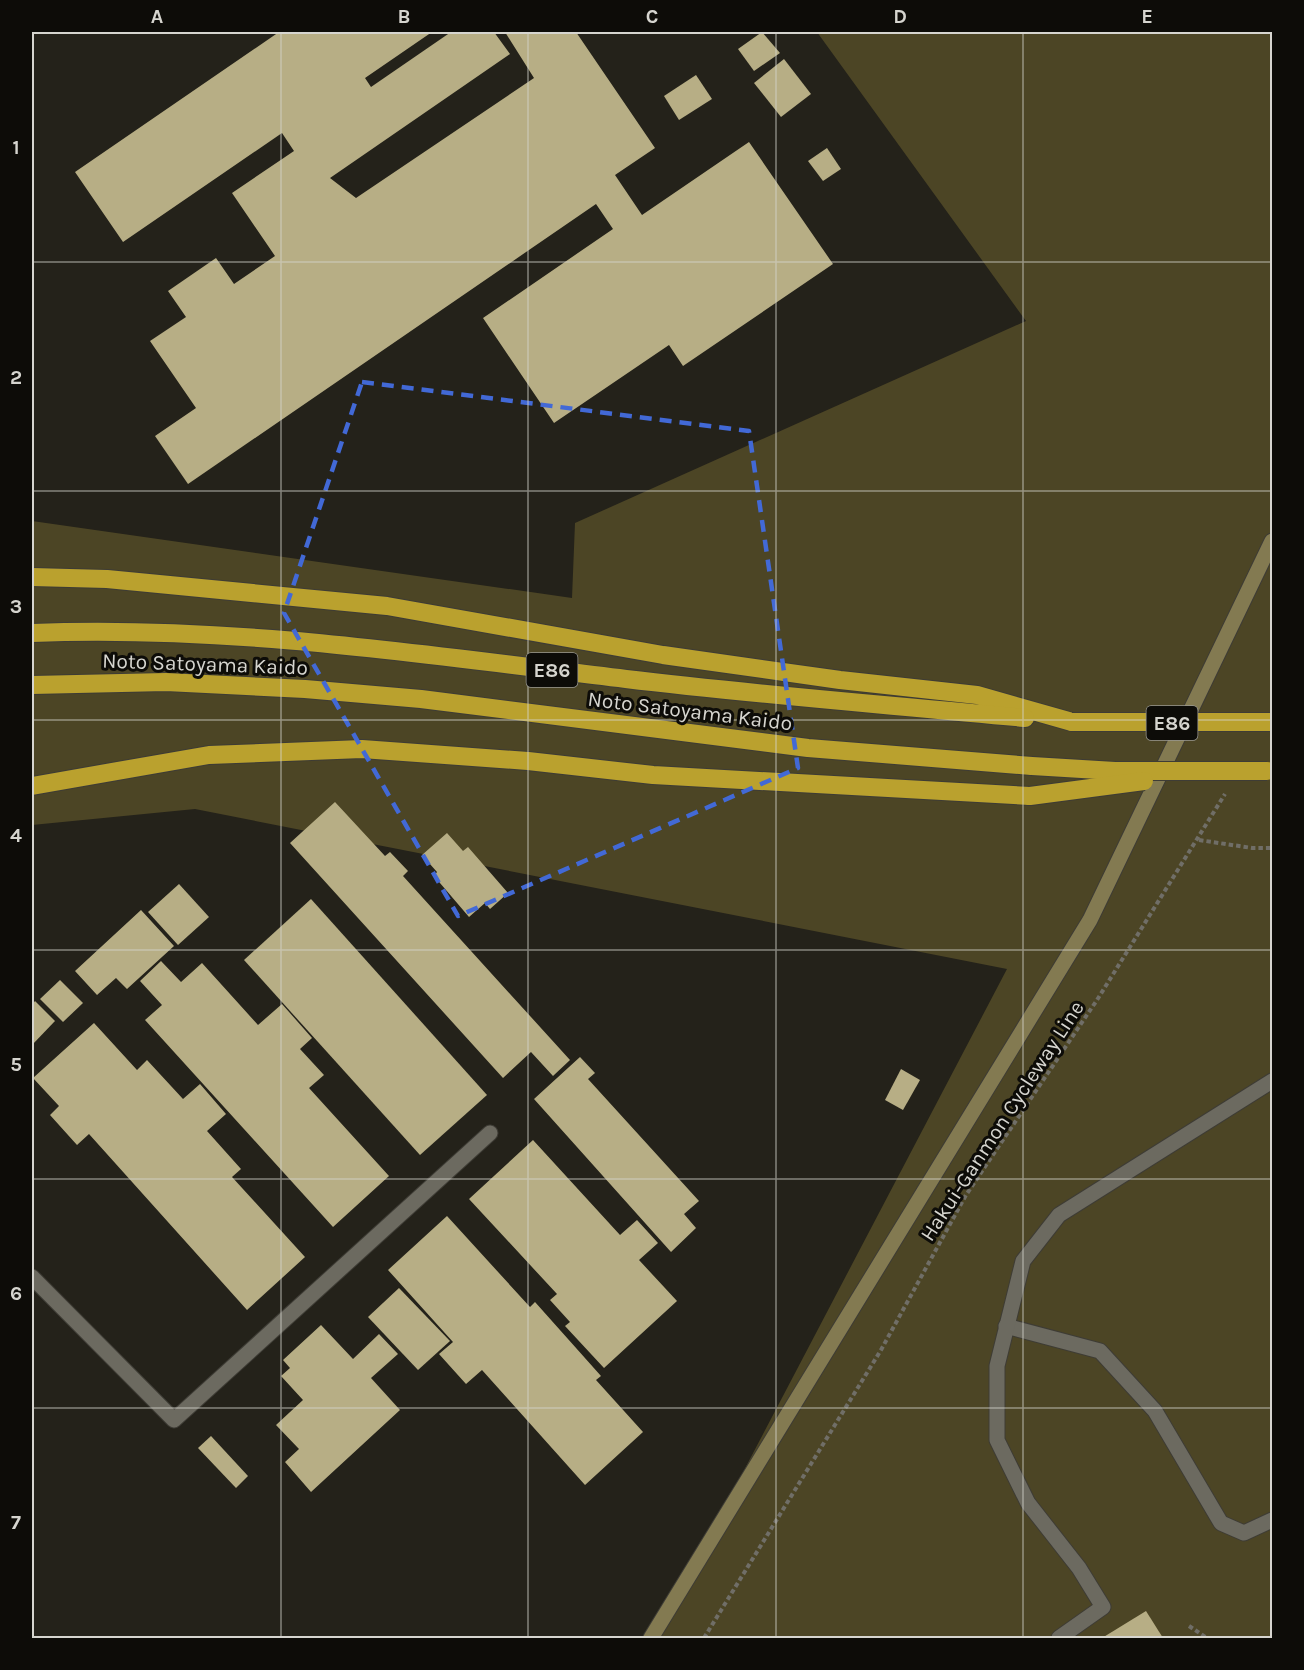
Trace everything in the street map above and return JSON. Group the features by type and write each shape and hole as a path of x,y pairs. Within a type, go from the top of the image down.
{"highway":[{"path":"32,577 118,580 387,606 663,655 840,680 978,695 1072,722"},
{"name":"Noto Satoyama Kaido","path":"32,633 163,633 310,642 818,701 1072,722 1272,722"},
{"name":"Noto Satoyama Kaido","path":"32,685 166,682 304,689 421,699 808,747 1032,766 1114,771 1270,770"},
{"path":"32,786 208,755 362,749 528,761 653,775 1030,796 1212,772"}],"street":[{"path":"651,1638 1090,920 1272,541"},
{"path":"1059,1638 1103,1607 1079,1568 1028,1503 997,1440 997,1366 1023,1261 1059,1215 1272,1081"},
{"path":"32,1277 174,1420 490,1132"},
{"path":"1006,1326 1100,1351 1155,1412 1221,1523 1244,1533 1272,1520"}],"path":[{"name":"Hakui-Ganmon Cycleway Line","path":"704,1638 881,1350 966,1195 1097,1000 1227,792"},
{"path":"1198,840 1252,848 1272,848"},
{"path":"1189,1626 1207,1638"}],"highlighted area":[{"path":"362,382 749,431 798,768 458,916 284,613"}],"shaded area":[{"path":"817,32 1272,32 1272,1638 656,1638 1007,969 195,809 32,825 32,521 572,598 575,523 1026,321"}],"building":[{"path":"279,32 432,32 365,78 371,87 451,32 494,32 510,54 330,178 356,198 534,78 505,32 576,32 655,148 615,175 642,215 749,142 833,264 683,366 669,345 554,423 483,318 613,229 596,204 188,484 155,436 196,408 150,341 186,317 168,291 216,258 234,284 275,256 232,193 294,151 282,133 123,242 75,172"},
{"path":"762,32 780,53 754,71 738,49"},
{"path":"784,59 811,94 781,117 754,83"},
{"path":"696,75 712,99 679,120 664,96"},
{"path":"827,148 841,169 823,181 808,161"},
{"path":"335,802 385,856 390,852 408,871 403,876 570,1060 553,1076 531,1052 503,1078 290,843"},
{"path":"447,833 463,851 468,847 508,893 490,909 485,903 469,917 434,876 437,872 422,855"},
{"path":"179,884 209,917 178,945 148,912"},
{"path":"311,899 487,1095 420,1155 244,960"},
{"path":"141,910 174,946 127,989 116,978 97,995 75,971"},
{"path":"161,961 181,982 202,963 258,1025 282,1004 312,1038 300,1049 324,1075 309,1088 389,1176 333,1227 145,1020 162,1005 140,981"},
{"path":"60,980 83,1003 63,1022 40,999"},
{"path":"35,1001 55,1021 32,1045 32,1005"},
{"path":"94,1023 137,1070 147,1060 183,1099 200,1084 226,1114 207,1131 241,1169 232,1177 305,1257 247,1310 89,1134 77,1145 50,1115 59,1106 33,1078"},
{"path":"580,1057 595,1073 588,1079 699,1201 684,1214 696,1228 671,1252 534,1099"},
{"path":"901,1069 920,1080 903,1110 885,1100"},
{"path":"533,1140 620,1235 637,1220 658,1243 639,1260 677,1301 604,1368 565,1326 570,1322 550,1300 557,1294 469,1199"},
{"path":"447,1216 530,1307 535,1302 601,1376 596,1380 643,1432 585,1485 482,1370 466,1384 439,1354 453,1342 388,1270"},
{"path":"399,1288 450,1341 418,1370 368,1317"},
{"path":"321,1325 353,1359 379,1334 398,1354 371,1378 400,1410 311,1492 285,1462 299,1449 276,1425 303,1400 281,1376 290,1368 283,1360"},
{"path":"211,1436 248,1476 236,1488 198,1448"},
{"path":"1146,1611 1163,1638 1102,1638"}]}
